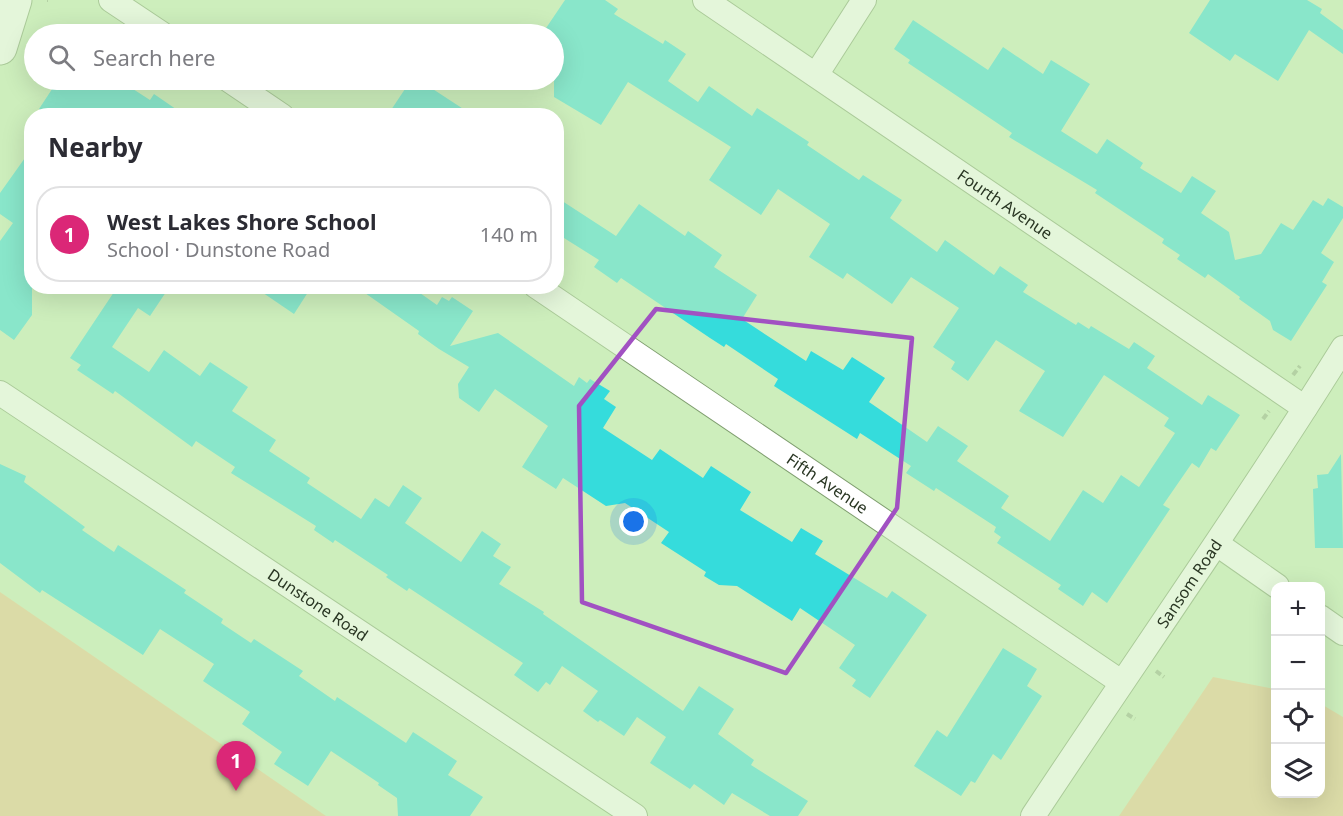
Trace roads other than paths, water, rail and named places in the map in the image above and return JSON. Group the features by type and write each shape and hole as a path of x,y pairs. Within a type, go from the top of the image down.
{"main road":[{"path":"0,48 15,0"}],"street":[{"path":"111,0 147,24"},
{"name":"Fourth Avenue","path":"705,0 1305,408"},
{"path":"816,75 864,0"},
{"path":"244,90 270,108"},
{"name":"Fifth Avenue","path":"548,294 1122,681"},
{"name":"Sansom Road","path":"1033,816 1122,681 1217,544 1343,348"},
{"name":"Dunstone Road","path":"0,393 635,816"},
{"path":"1217,544 1271,582"},
{"path":"1325,620 1343,633"}],"place":[{"name":"West Lakes Shore School","path":"236,791"}]}
